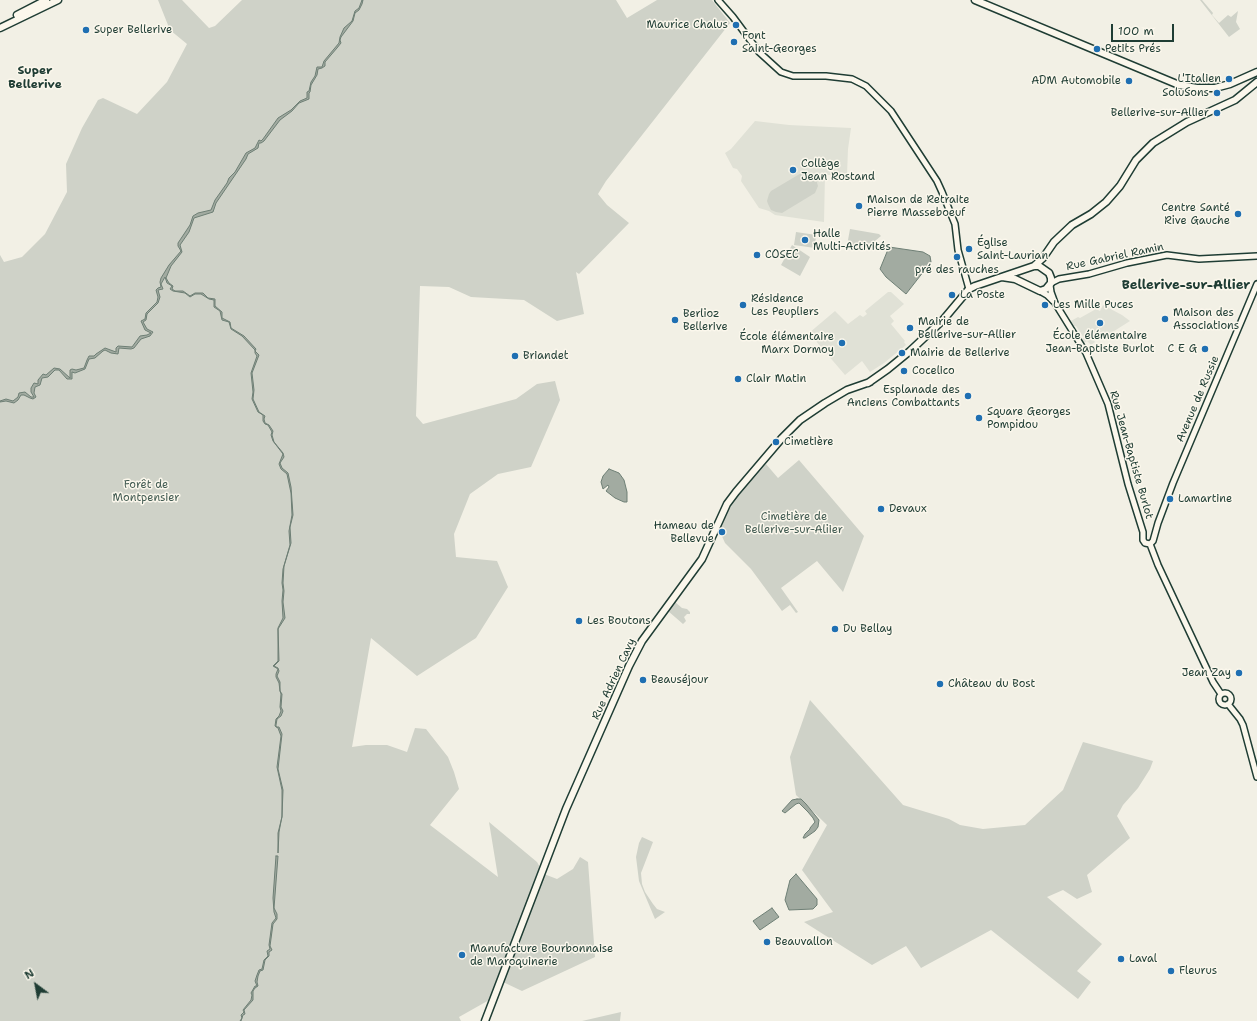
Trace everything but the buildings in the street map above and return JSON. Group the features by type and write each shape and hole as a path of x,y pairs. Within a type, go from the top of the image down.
{"main road":[{"path":"0,24 46,0"},
{"path":"0,28 58,0"},
{"path":"975,0 1179,85 1197,88 1215,88 1230,84 1257,72"},
{"path":"1248,77 1257,76"},
{"path":"969,289 1034,266 1043,258 1054,242 1072,225 1091,214 1106,202 1120,186 1136,160 1153,143 1187,122 1235,100 1257,82"},
{"path":"1002,277 1015,279 1040,291 1046,289 1050,284 1051,278 1049,273 1038,266 1034,266"},
{"path":"1027,268 1023,275 1027,285"},
{"name":"Rue Adrien Cavy","path":"485,1021 566,809 642,640 702,559 727,504 792,427 812,411 838,396 856,390 888,369 910,351 955,307 969,289"}],"street":[{"path":"718,0 733,17 753,45 776,69 793,76 826,76 852,79 866,86 891,111 937,181 952,214 965,278 969,289"},
{"name":"Rue Gabriel Ramin","path":"1050,284 1059,279 1089,274 1126,263 1167,255 1199,259 1257,256"},
{"name":"Rue Jean-Baptiste Burlot","path":"1050,284 1051,292 1056,303 1086,353 1108,404 1128,484 1142,527 1148,535"},
{"name":"Avenue de Russie","path":"1150,544 1153,541 1148,535 1158,523 1257,284"},
{"name":"Rue Jean-Baptiste Burlot","path":"1040,291 1056,303"},
{"path":"1148,535 1143,541 1150,544 1158,565 1213,682 1221,694 1221,703 1225,705 1228,704 1243,725 1257,777"},
{"path":"1221,694 1226,693 1230,695 1231,700 1228,704"}],"shaded area":[{"path":"363,0 359,10 355,13 353,21 341,37 341,43 325,62 325,66 318,69 317,75 311,85 309,99 299,103 292,111 280,120 264,141 259,143 258,148 248,154 216,203 213,212 194,218 189,232 180,245 182,252 171,266 166,278 173,286 172,289 175,291 183,291 190,296 195,293 203,293 208,298 215,299 215,306 222,312 222,318 230,322 231,328 244,336 256,349 255,351 242,336 231,329 229,322 222,320 220,311 214,307 214,300 209,299 201,294 195,294 190,297 185,293 173,291 170,289 172,286 167,283 165,277 161,284 163,289 158,290 160,297 158,303 147,314 146,320 143,322 147,329 153,332 150,336 141,339 134,348 119,348 118,354 105,350 103,351 95,358 89,359 85,369 75,373 72,372 72,379 67,379 59,370 55,370 48,377 42,378 40,385 35,387 34,393 36,397 33,399 21,395 14,403 6,401 0,402 6,399 13,401 18,397 19,393 25,392 31,397 34,397 31,392 31,388 34,383 38,384 38,380 43,374 46,375 54,368 60,369 70,378 70,370 84,368 89,356 94,356 105,348 116,352 116,348 118,346 132,347 140,336 151,333 145,330 141,321 145,319 146,313 157,302 158,297 156,290 161,287 160,282 161,278 169,265 181,251 178,243 190,225 193,216 198,213 211,210 215,200 229,178 235,172 246,153 255,148 259,140 261,141 263,139 278,118 291,110 300,101 307,98 307,92 309,91 311,82 315,76 317,67 322,67 324,61 339,43 340,37 344,28 352,21 355,11 359,8"},
{"name":"Collège Jean Rostand","path":"755,121 789,125 851,128 848,149 847,175 825,175 824,222 775,215 769,211 759,208 741,181 742,176 737,169 733,168 725,153 731,149"},
{"path":"889,247 923,252 930,256 931,262 906,294 886,277 880,269"},
{"path":"888,292 891,292 904,304 890,316 894,321 891,324 905,341 904,342 906,345 884,363 870,372 862,361 845,375 809,333 835,311 848,324 860,315 863,317 867,314 865,311"},
{"name":"École élémentaire Jean-Baptiste Burlot","path":"1103,305 1130,321 1100,340 1097,335 1092,338 1095,342 1091,345 1087,341 1084,343 1082,339 1084,338 1071,321 1096,309 1100,311"},
{"path":"255,351 259,355 252,373 254,390 253,399 259,412 265,416 265,423 269,425 273,431 272,435 274,442 283,453 284,457 280,463 282,468 288,473 291,487 293,515 290,527 291,543 284,566 283,583 285,618 278,629 283,618 282,583 283,569 290,545 289,531 292,515 291,493 287,474 281,469 279,464 283,454 273,441 271,435 272,432 268,425 265,424 263,421 263,415 258,412 252,399 253,392 251,373 257,356"},
{"path":"609,469 619,473 624,480 627,492 627,502 615,498 606,491 609,487 608,485 603,489 601,482 603,476"},
{"path":"278,629 279,661 274,666 278,668 279,671 277,676 280,682 280,691 279,683 276,677 278,669 273,666 278,661"},
{"path":"280,691 282,694 281,707 283,711 281,716 277,719 276,727 276,719 281,711"},
{"path":"276,727 279,727 282,734 278,769 283,790 282,816 282,790 277,767 281,736 278,728"},
{"path":"801,799 819,820 818,827 815,831 805,838 803,838 805,834 815,822 808,812 799,803 785,813 782,811 792,800"},
{"path":"281,820 279,832 278,853 278,833"},
{"path":"276,856 278,856 274,908 277,914 277,919 273,924 270,946 272,950 269,952 269,956 265,960 263,970 260,971 258,976 258,986 253,991 253,1000 244,1010 245,1014 242,1018 241,1015 244,1012 243,1010 251,1000 251,993 255,986 257,986 255,981 259,970 262,969 264,960 268,956 267,951 270,949 269,945 272,923 276,918 274,912 273,898"},
{"path":"796,874 817,899 817,905 813,909 789,910 785,900 790,880"},
{"path":"772,908 779,917 760,930 753,921"}],"green space":[{"name":"Forêt de Montpensier","path":"158,0 182,0 209,28 215,26 242,0 616,0 627,18 657,0 712,0 730,23 606,181 598,194 607,205 629,223 579,274 576,272 584,314 557,321 524,300 471,297 449,287 420,286 416,416 423,424 516,399 537,384 555,381 560,400 531,467 498,474 470,494 454,534 456,557 497,561 508,587 476,638 417,676 371,638 352,747 387,745 407,752 415,728 426,729 448,757 459,789 430,825 498,877 489,822 537,862 544,874 557,879 573,869 580,857 588,862 595,957 522,991 503,982 498,995 459,1017 461,1021 0,1021 0,255 4,262 22,257 45,234 67,192 66,164 82,128 98,100 103,98 137,114 167,82 187,44 170,30"},
{"path":"1200,0 1202,0 1213,13 1212,15 1219,23 1228,15 1231,17 1238,11 1236,22 1240,29 1229,37"},
{"path":"803,172 812,173 815,176 818,186 815,193 782,213 771,210 767,201 771,191"},
{"path":"850,229 879,234 881,236 862,248 854,247 848,240"},
{"name":"Halle Multi-Activités","path":"796,232 816,235 815,248 794,245"},
{"path":"792,245 810,257 800,276 781,265"},
{"name":"Cimetière de Bellerive-sur-Aliier","path":"799,460 864,536 843,592 817,561 781,588 798,612 796,613 790,605 782,611 751,569 725,543 721,534 724,533 721,527 728,511 740,494 766,464 778,478"},
{"path":"675,602 690,612 690,614 687,614 684,617 686,621 683,624 668,611"},
{"path":"810,700 903,805 949,819 960,825 983,829 1025,825 1063,790 1083,742 1153,761 1150,769 1138,788 1123,805 1117,816 1130,838 1087,875 1092,892 1077,899 1063,890 1047,897 1102,944 1077,971 1091,982 1078,999 991,930 921,968 906,946 872,965 804,922 833,912 802,870 827,825 796,795 790,757"},
{"path":"642,837 653,842 641,873 642,884 645,892 657,909 665,912 655,919 639,881 636,857"},
{"path":"621,1012 620,1021 582,1021"}],"place":[{"name":"Maurice Chalus","path":"736,25"},
{"name":"Super Bellerive","path":"86,30"},
{"name":"Font Saint-Georges","path":"734,42"},
{"name":"Petits Prés","path":"1097,49"},
{"name":"L'Italien","path":"1229,79"},
{"name":"ADM Automobile","path":"1129,81"},
{"name":"SoluSons","path":"1217,93"},
{"name":"Bellerive-sur-Allier","path":"1217,113"},
{"name":"Collège Jean Rostand","path":"793,170"},
{"name":"Maison de Retraite Pierre Masseboeuf","path":"859,206"},
{"name":"Centre Santé Rive Gauche","path":"1238,214"},
{"name":"Halle Multi-Activités","path":"805,240"},
{"name":"Église Saint-Laurian","path":"969,249"},
{"name":"COSEC","path":"757,255"},
{"name":"pré des rauches","path":"957,257"},
{"name":"La Poste","path":"952,295"},
{"name":"Résidence Les Peupliers","path":"743,305"},
{"name":"Les Mille Puces","path":"1045,305"},
{"name":"Maison des Associations","path":"1165,319"},
{"name":"Berlioz Bellerive","path":"675,320"},
{"name":"École élémentaire Jean-Baptiste Burlot","path":"1100,323"},
{"name":"Mairie de Bellerive-sur-Allier","path":"910,328"},
{"name":"École élémentaire Marx Dormoy","path":"842,343"},
{"name":"C E G","path":"1205,349"},
{"name":"Mairie de Bellerive","path":"902,353"},
{"name":"Briandet","path":"515,356"},
{"name":"Cocelico","path":"904,371"},
{"name":"Clair Matin","path":"738,379"},
{"name":"Esplanade des Anciens Combattants","path":"968,396"},
{"name":"Square Georges Pompidou","path":"979,418"},
{"name":"Cimetière","path":"776,442"},
{"name":"Lamartine","path":"1170,499"},
{"name":"Devaux","path":"881,509"},
{"name":"Hameau de Bellevue","path":"722,532"},
{"name":"Les Boutons","path":"579,621"},
{"name":"Du Bellay","path":"835,629"},
{"name":"Jean Zay","path":"1239,673"},
{"name":"Beauséjour","path":"643,680"},
{"name":"Château du Bost","path":"940,684"},
{"name":"Beauvallon","path":"767,942"},
{"name":"Manufacture Bourbonnaise de Maroquinerie","path":"462,955"},
{"name":"Laval","path":"1121,959"},
{"name":"Fleurus","path":"1171,971"}],"district":[{"name":"Super Bellerive","path":"35,78"},
{"name":"Bellerive-sur-Allier","path":"1186,286"}]}
